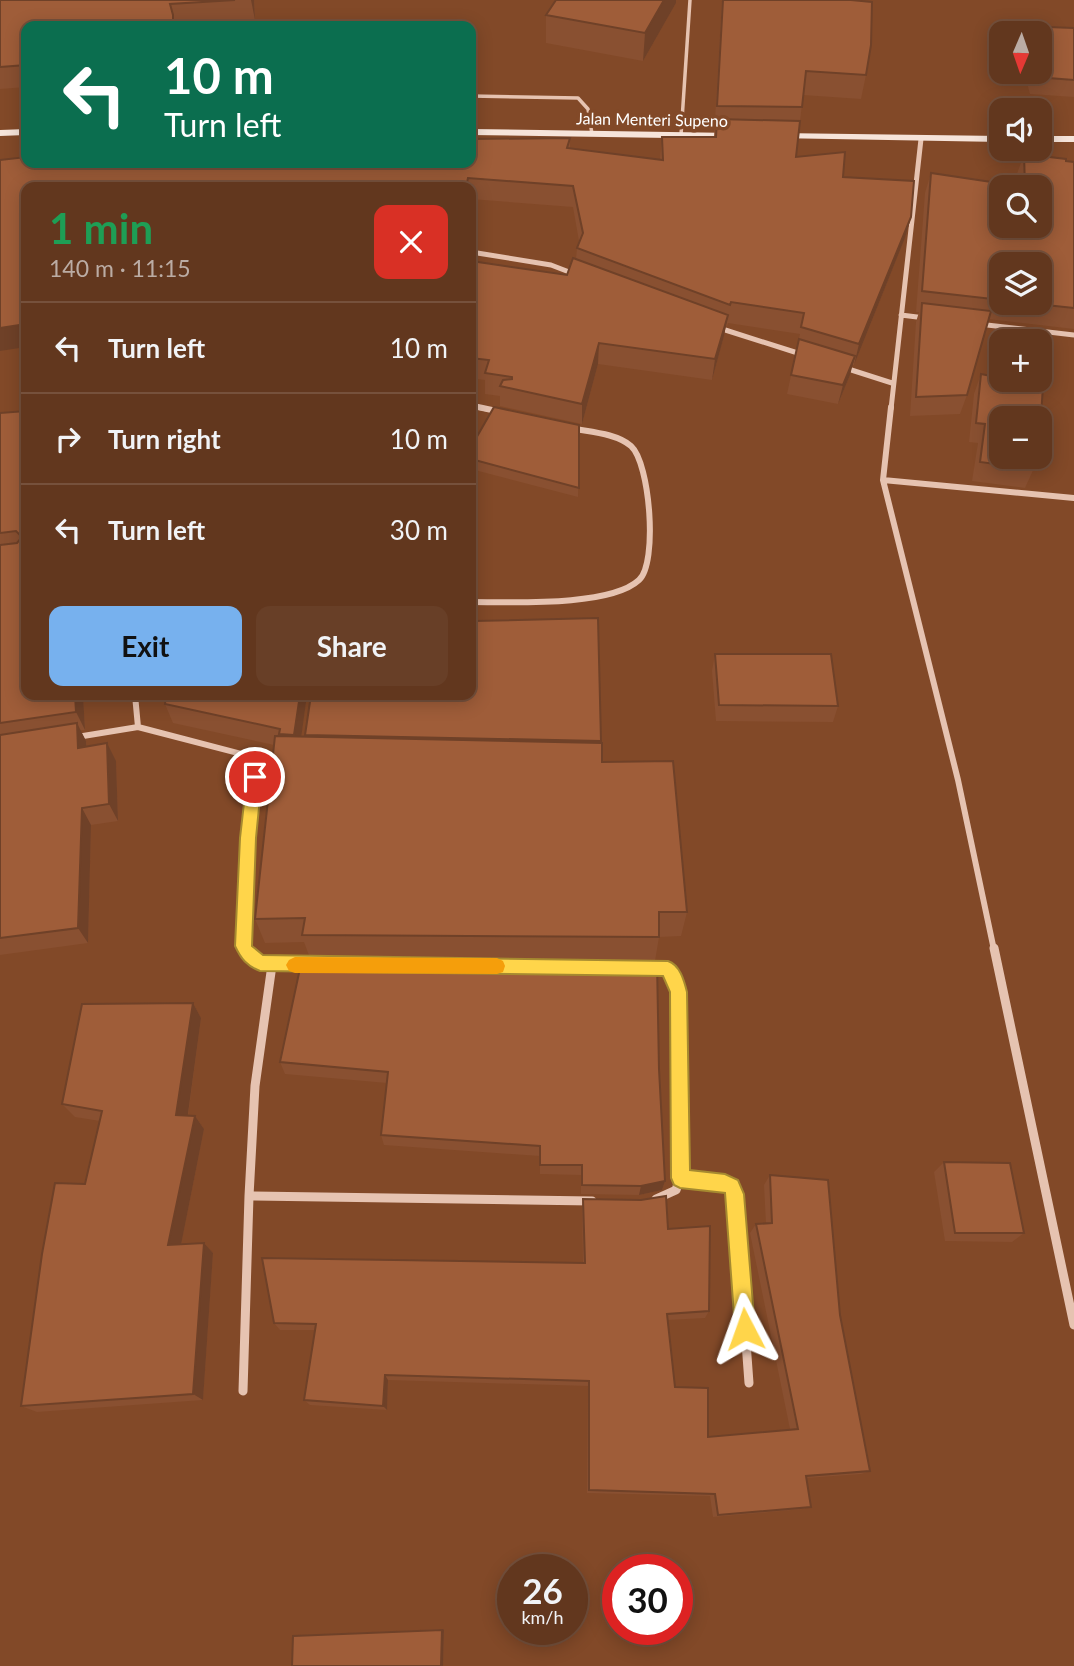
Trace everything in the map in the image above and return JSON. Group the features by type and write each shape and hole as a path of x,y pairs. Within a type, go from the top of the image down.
{"main road":[{"path":"0,132 21,132"},
{"name":"Jalan Menteri Supeno","path":"476,132 747,136"},
{"path":"761,136 989,139"},
{"path":"1052,139 1074,139"}],"street":[{"path":"920,139 883,480 958,780 1074,1325"},
{"path":"476,253 551,265 585,278"},
{"path":"901,315 928,318"},
{"path":"968,323 1074,335"},
{"path":"706,324 817,359"},
{"path":"830,363 892,383"},
{"path":"476,407 511,415"},
{"path":"476,601 524,602 592,597 621,591 640,580 649,563 646,482 640,456 633,447 617,439 564,426"},
{"path":"883,480 1074,498"},
{"path":"135,700 138,727"},
{"path":"63,739 138,727 257,758 292,759"},
{"path":"257,758 248,838 244,946 247,955 260,963 314,965"},
{"path":"243,1391 255,1086 272,965"},
{"path":"647,967 668,968 675,979 678,992 680,1178 676,1191 661,1199 650,1200"},
{"path":"680,1178 725,1184 731,1187 734,1194 749,1383"},
{"path":"249,1196 598,1201"}],"lane":[{"path":"681,135 690,0"},
{"path":"476,96 578,98 585,103 592,134"}],"building":[{"path":"0,0 235,0 170,4 173,21 21,21 21,65 0,67"},
{"path":"556,0 664,0 645,33 546,15"},
{"path":"723,0 872,2 871,45 866,75 806,71 802,107 717,106"},
{"path":"1052,27 1074,28 1074,80 1052,78"},
{"path":"717,119 800,121 796,157 845,152 843,177 914,181 911,217 859,344 801,327 804,313 731,302 730,305 577,248 583,233 573,186 468,178 467,182 21,182 21,325 0,328 0,160 21,158 21,168 476,168 476,139 570,138 567,148 663,160 662,137 716,137"},
{"path":"1052,157 1074,162 1074,308 1052,306 1052,252 989,252 989,299 922,291 931,173 989,182 989,238 1052,238 1052,175 1025,175 1024,161 1052,161"},
{"path":"573,258 728,315 715,359 599,343 582,404 500,386 503,380 512,377 485,373 489,360 476,359 476,262 567,275"},
{"path":"922,303 989,311 967,395 916,397"},
{"path":"799,339 855,356 843,385 791,375"},
{"path":"981,374 989,376 989,392 1043,392 1042,406 989,406 989,463 980,462 985,424 976,423"},
{"path":"494,407 579,425 579,488 476,460 476,438"},
{"path":"21,411 21,536 16,531 0,533 0,413"},
{"path":"21,538 21,700 75,700 76,712 0,723 0,545 17,543"},
{"path":"598,618 601,741 305,735 310,700 476,700 476,621"},
{"path":"715,654 831,654 838,706 719,705"},
{"path":"165,700 299,700 294,735 279,734 280,729 165,704"},
{"path":"77,723 78,748 107,743 109,804 82,808 78,928 0,938 0,735"},
{"path":"275,736 602,743 602,762 673,761 687,912 659,912 659,937 302,935 305,918 255,919"},
{"path":"302,959 657,962 665,1181 641,1186 582,1185 582,1165 540,1165 540,1146 381,1135 388,1072 280,1062"},
{"path":"193,1003 176,1115 195,1116 168,1245 204,1243 193,1394 21,1406 42,1254 55,1183 85,1184 102,1111 62,1104 82,1004"},
{"path":"944,1162 1010,1163 1024,1233 955,1233"},
{"path":"770,1175 828,1180 840,1315 870,1471 806,1476 811,1507 718,1515 715,1494 589,1490 589,1381 385,1375 383,1406 304,1400 316,1324 274,1323 262,1258 585,1263 583,1199 641,1200 666,1196 668,1229 710,1226 709,1311 667,1314 675,1387 708,1388 708,1437 798,1429 756,1224 772,1223"},
{"path":"442,1630 441,1666 292,1666 293,1636"}],"slow traffic":[{"path":"295,965 497,966"}],"route":[{"path":"255,777 248,838 244,946 247,955 260,963 668,968 675,979 678,992 680,1178 731,1187 734,1194 745,1329"}]}
